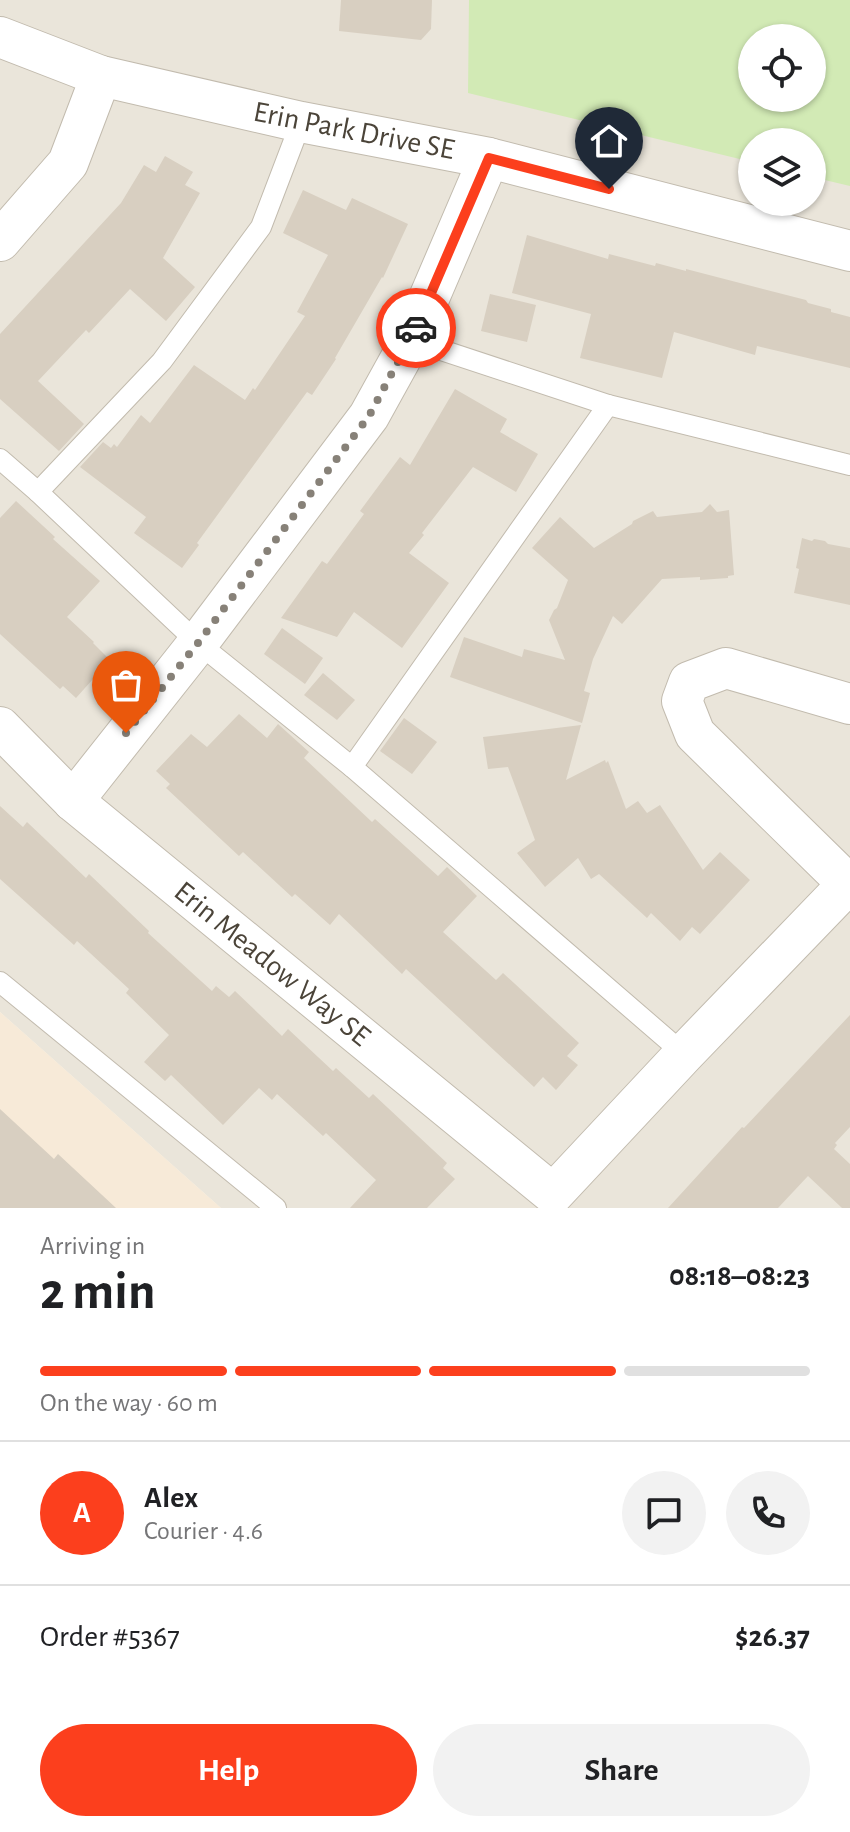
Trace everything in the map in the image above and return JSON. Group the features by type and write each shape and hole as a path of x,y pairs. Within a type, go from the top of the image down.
{"street":[{"name":"Erin Park Drive SE","path":"0,37 101,76 301,122 489,158 850,251"},
{"path":"0,241 68,163 101,76"},
{"path":"73,801 198,643 369,416 411,340 489,158"},
{"path":"849,883 695,734 682,701 689,682 726,668 850,704"},
{"name":"Erin Meadow Way SE","path":"0,727 73,801 547,1201 849,883"}],"lane":[{"path":"38,492 162,361 261,227 301,122"},
{"path":"411,340 608,405 850,465"},
{"path":"352,767 608,405"},
{"path":"0,459 198,643 352,767 684,1054"},
{"path":"0,982 276,1208"}],"shaded area":[{"path":"0,0 850,0 850,1208 221,1208 0,1012"},
{"path":"0,1012 221,1208 0,1208"}],"green space":[{"path":"469,0 850,0 850,186 826,180 826,128 738,128 738,159 468,93"}],"building":[{"path":"341,0 432,0 431,29 421,40 339,31"},
{"path":"165,156 193,172 185,185 200,193 163,258 195,287 166,321 130,289 38,381 84,424 59,451 0,399 0,334 121,203 144,165 156,172"},
{"path":"303,190 346,210 352,198 408,224 383,278 336,359 312,395 307,392 182,568 134,533 146,517 80,467 103,442 111,448 114,444 117,447 141,415 150,423 194,365 245,400 253,388 255,390 305,316 297,312 328,255 283,233"},
{"path":"527,235 608,259 609,254 655,266 656,263 686,269 831,309 831,312 850,317 850,368 757,346 755,355 674,332 662,378 580,358 591,314 512,293"},
{"path":"490,294 536,305 527,342 481,331"},
{"path":"455,389 507,419 500,432 538,454 516,492 473,467 422,533 424,535 409,553 449,583 402,648 354,612 337,637 281,618 322,561 327,564 364,514 360,511 400,457 410,465"},
{"path":"16,501 100,581 67,617 110,660 76,698 63,686 60,689 0,634 0,518"},
{"path":"710,504 717,512 729,510 734,575 700,580 700,577 662,579 622,624 613,616 593,659 584,691 590,693 582,723 450,677 464,637 522,657 524,649 565,660 549,620 568,580 532,548 560,517 594,548 653,511 657,517 702,512"},
{"path":"802,538 850,548 850,605 794,593"},
{"path":"282,628 323,658 305,684 264,654"},
{"path":"323,673 355,700 337,720 304,695"},
{"path":"239,714 267,738 278,724 309,752 304,758 372,822 375,819 438,876 447,867 477,896 443,932 496,980 503,973 579,1043 567,1056 578,1065 556,1090 543,1077 534,1087 406,969 402,974 339,914 330,925 295,894 292,897 243,852 239,856 166,788 170,784 156,771 191,734 207,747"},
{"path":"404,718 437,742 412,774 380,751"},
{"path":"581,725 566,780 608,761 626,809 638,801 647,813 660,805 703,870 720,852 750,880 700,934 692,927 680,941 651,913 647,918 599,874 591,879 578,858 545,887 517,853 535,840 508,767 488,769 483,737"},
{"path":"0,806 23,827 27,822 86,878 89,874 212,991 216,986 229,997 235,991 282,1036 288,1029 333,1071 336,1068 369,1098 373,1094 447,1163 443,1168 455,1179 427,1208 350,1208 376,1180 326,1133 323,1136 277,1094 272,1100 259,1088 223,1125 171,1075 165,1081 144,1062 169,1035 126,993 129,989 77,941 74,945 0,879"},
{"path":"850,1015 850,1127 835,1143 834,1149 850,1164 850,1208 842,1208 808,1176 778,1208 668,1208 742,1127"},
{"path":"0,1109 54,1159 58,1154 116,1208 0,1208"}],"way so far":[{"path":"126,733 369,416 416,328"}],"route":[{"path":"416,328 489,158 609,189"}]}
